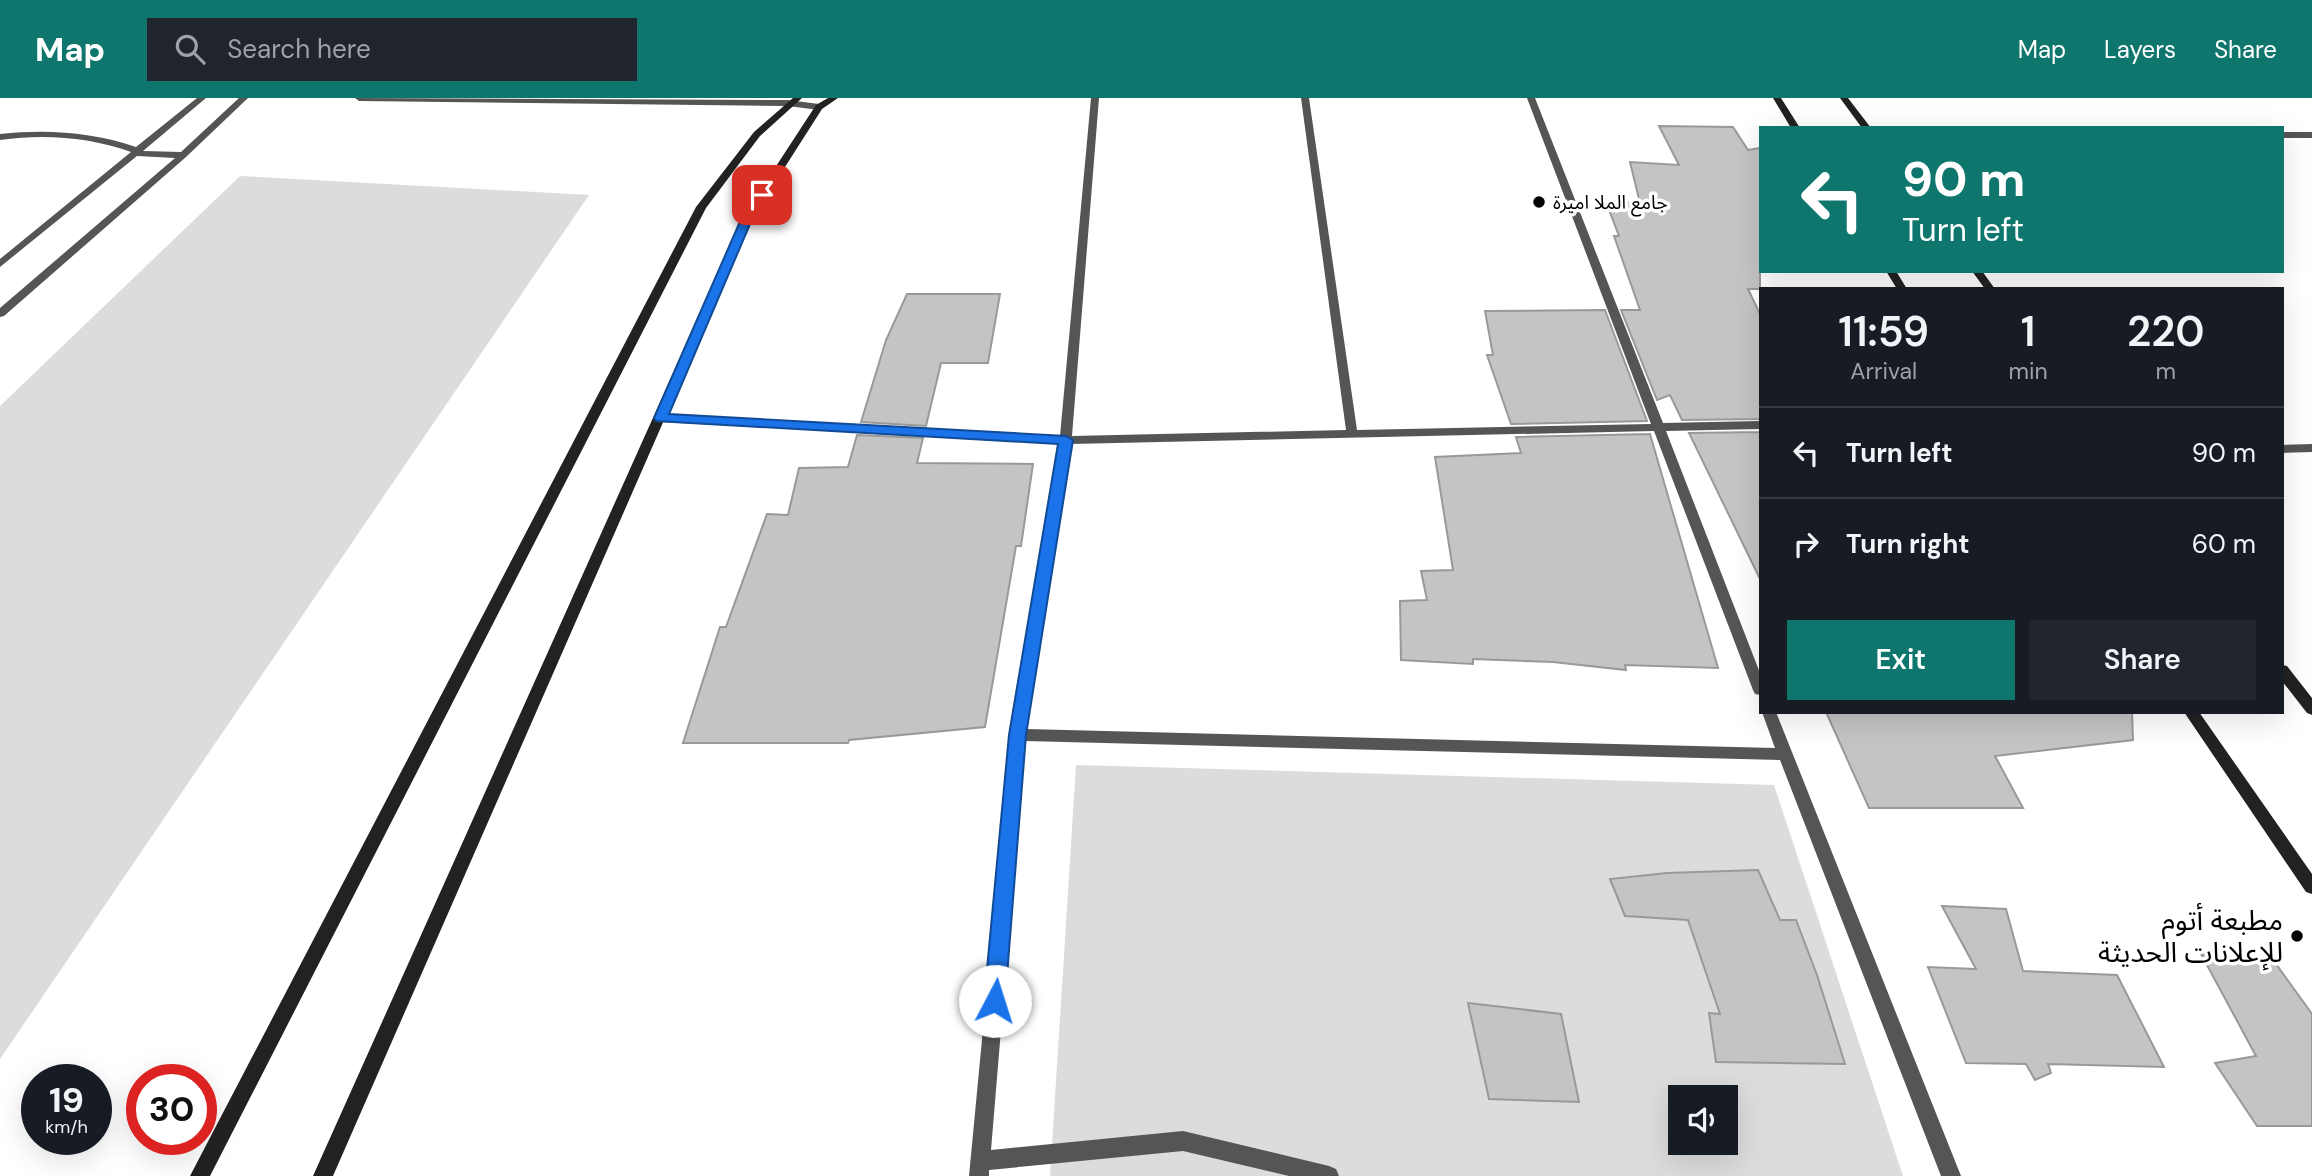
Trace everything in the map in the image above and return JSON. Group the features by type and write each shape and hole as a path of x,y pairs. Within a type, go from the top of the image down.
{"main road":[{"path":"323,1176 748,217 819,107 834,98"},
{"path":"1777,98 1795,126"},
{"path":"1844,98 1865,126"},
{"path":"200,1176 701,207 757,134 793,101"},
{"path":"2284,673 2312,709"},
{"path":"2192,714 2312,887"}],"street":[{"path":"0,264 202,98"},
{"path":"0,314 183,155 244,98"},
{"path":"359,98 793,101 819,107"},
{"path":"1095,98 1066,440 1018,735 980,1168 1183,1141 1329,1176"},
{"path":"1305,98 1352,434"},
{"path":"1531,98 1759,687"},
{"path":"0,137 81,135 112,142 138,151 138,154 183,155"},
{"path":"2284,135 2312,135"},
{"path":"660,418 1066,440 1759,425"},
{"path":"2284,449 2312,448"},
{"path":"1770,714 1951,1176"},
{"path":"1018,735 1785,754"}],"shaded area":[{"path":"240,176 589,195 0,1059 0,406"},
{"path":"1076,765 1774,785 1903,1176 1050,1176"}],"building":[{"path":"1659,126 1733,127 1748,150 1759,148 1760,287 1748,289 1759,312 1759,419 1682,420 1670,395 1657,400 1621,310 1640,310 1614,236 1619,236 1606,202 1640,203 1630,162 1679,165"},
{"path":"907,294 1000,294 988,363 941,363 926,426 861,422 886,340"},
{"path":"1605,310 1647,421 1511,424 1487,355 1493,355 1485,311"},
{"path":"1759,432 1759,577 1689,433"},
{"path":"1650,434 1718,668 1625,665 1626,670 1553,662 1473,659 1473,664 1401,660 1400,601 1427,600 1421,571 1453,570 1435,457 1521,453 1516,437"},
{"path":"857,435 923,438 917,463 1033,464 1021,546 1016,546 985,727 849,740 848,743 683,743 720,627 726,627 767,514 788,515 799,468 848,467"},
{"path":"1827,714 2132,714 2133,740 1995,756 2023,808 1869,808"},
{"path":"1758,870 1780,920 1796,920 1817,975 1845,1064 1716,1062 1709,1013 1720,1014 1688,920 1625,916 1610,879 1667,873"},
{"path":"1942,906 2006,909 2023,971 2117,975 2164,1067 2048,1064 2051,1073 2035,1080 2026,1064 1966,1063 1928,967 1976,969"},
{"path":"2201,954 2276,964 2312,1014 2312,1126 2257,1126 2215,1063 2256,1056"},
{"path":"1468,1003 1561,1014 1579,1102 1489,1099"}],"place":[{"name":"جامع الملا اميرة","path":"1539,202"},
{"name":"مطبعة أتوم للإعلانات الحديثة","path":"2297,936"}],"route":[{"path":"762,195 748,217 660,418 1066,440 1018,735 995,1001"}]}
